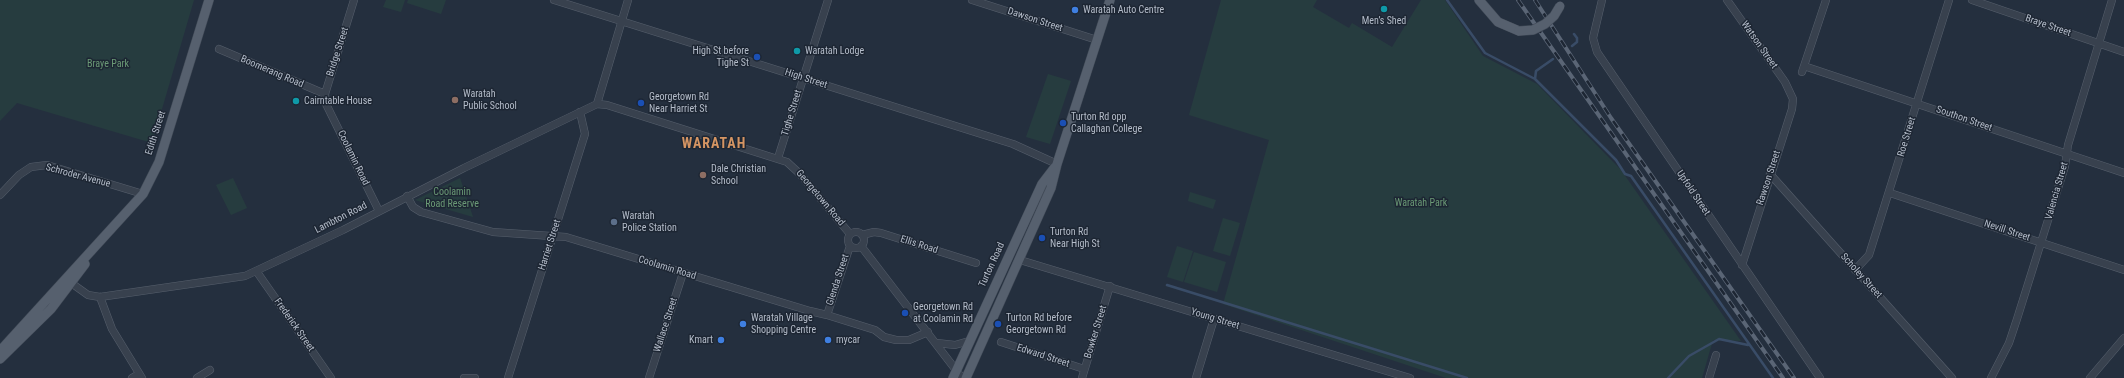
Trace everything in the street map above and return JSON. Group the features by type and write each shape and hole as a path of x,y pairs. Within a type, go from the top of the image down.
{"main road":[{"name":"Edith Street","path":"0,351 68,281 143,194 158,162 209,0"},
{"name":"Turton Road","path":"966,378 1051,188 1057,164 1110,0"},
{"path":"1479,0 1498,22 1519,31 1533,30 1545,24 1554,16 1560,3"},
{"name":"Turton Road","path":"955,374 1042,184 1057,164"},
{"path":"0,359 43,318 68,281"}],"street":[{"name":"Bridge Street","path":"326,104 325,94 354,0"},
{"name":"High Street","path":"554,0 1013,144 1057,164"},
{"path":"597,104 628,0"},
{"name":"Tighe Street","path":"778,158 802,78 828,0"},
{"name":"Dawson Street","path":"972,0 1097,40"},
{"name":"Upfold Street","path":"1602,0 1593,38 1596,52 1820,378"},
{"name":"Watson Street","path":"1727,0 1791,91"},
{"name":"Southon Street","path":"1826,0 1803,69 1918,103 2124,173"},
{"name":"Roe Street","path":"1855,270 1869,254 1890,193 1949,0"},
{"name":"Braye Street","path":"1972,0 2124,52"},
{"name":"Valencia Street","path":"1991,378 2009,343 2065,166 2068,145 2112,0"},
{"name":"Boomerang Road","path":"219,49 325,94"},
{"name":"Rawson Street","path":"1742,265 1792,109 1793,99 1791,91"},
{"name":"Coolamin Road","path":"326,104 379,211"},
{"name":"Georgetown Road","path":"597,104 607,105 787,162 800,174 850,234"},
{"name":"Lambton Road","path":"68,281 88,295 100,297 245,276 257,272 407,196 597,104"},
{"name":"Harriet Street","path":"508,378 585,134 580,112"},
{"name":"Schroder Avenue","path":"0,195 19,175 31,167 47,165 143,194"},
{"name":"Scholey Street","path":"1770,174 1952,378"},
{"name":"Nevill Street","path":"1890,193 2124,270"},
{"name":"Coolamin Road","path":"407,196 413,207 421,212 493,232 566,237 810,311 827,314 875,330 884,337 896,340 909,340 928,332"},
{"path":"856,232 862,235 864,241 861,246 855,248 850,246 848,239 850,234 856,232"},
{"name":"Ellis Road","path":"862,235 874,232 881,233 976,263"},
{"name":"Glenda Street","path":"827,314 850,246"},
{"path":"861,246 937,343 955,374 962,378"},
{"name":"Young Street","path":"1020,260 1410,378"},
{"name":"Frederick Street","path":"257,272 331,378"},
{"name":"Wallace Street","path":"649,378 683,273"},
{"name":"Bowker Street","path":"1082,378 1110,286"},
{"path":"100,297 112,329 141,376 132,378"},
{"path":"1196,378 1214,319"},
{"path":"2090,378 2124,338"},
{"path":"937,343 955,345 969,341"},
{"name":"Edward Street","path":"1002,342 1084,369"},
{"path":"1709,378 1716,354"},
{"path":"197,378 210,370"},
{"path":"464,378 474,378"}],"green space":[{"name":"Braye Park","path":"0,0 194,0 152,143 17,103 0,121"},
{"path":"386,0 405,0 401,12 383,7"},
{"path":"408,0 446,0 441,14 407,3"},
{"name":"Waratah Park","path":"1221,0 1317,0 1313,7 1349,28 1352,23 1392,47 1421,0 1445,0 1483,56 1537,84 1621,170 1741,341 1713,340 1702,378 1446,378 1223,304 1269,140 1189,115"},
{"path":"1048,74 1071,81 1050,144 1026,137"},
{"path":"233,178 247,208 231,215 216,185"},
{"name":"Coolamin Road Reserve","path":"460,178 473,217 415,200"},
{"path":"1190,192 1216,200 1213,209 1188,201"},
{"path":"1223,218 1240,223 1230,256 1213,251"},
{"path":"1177,246 1193,251 1183,282 1167,277"},
{"path":"1194,252 1226,262 1217,292 1184,282"}],"waterway":[{"path":"1447,0 1485,53 1535,79 1616,160 1625,174 1631,176 1773,378"},
{"path":"1572,46 1577,42 1577,38 1574,34"},
{"path":"1535,79 1536,71 1553,59"},
{"path":"1167,285 1467,378"},
{"path":"1668,378 1689,356 1719,339 1748,345"}],"railway":[{"path":"1518,0 1783,378"},
{"path":"1535,0 1611,118 1794,378"}],"place":[{"name":"Men’s Shed","path":"1384,9"},
{"name":"Waratah Auto Centre","path":"1075,10"},
{"name":"Waratah Lodge","path":"797,51"},
{"name":"High St before Tighe St","path":"757,57"},
{"name":"Waratah Public School","path":"455,100"},
{"name":"Cairntable House","path":"296,101"},
{"name":"Georgetown Rd Near Harriet St","path":"641,103"},
{"name":"Turton Rd opp Callaghan College","path":"1063,123"},
{"name":"Dale Christian School","path":"703,175"},
{"name":"Waratah Police Station","path":"614,222"},
{"name":"Turton Rd Near High St","path":"1042,238"},
{"name":"Georgetown Rd at Coolamin Rd","path":"905,313"},
{"name":"Waratah Village Shopping Centre","path":"743,324"},
{"name":"Turton Rd before Georgetown Rd","path":"998,324"},
{"name":"Kmart","path":"721,340"},
{"name":"mycar","path":"828,340"}],"district":[{"name":"WARATAH","path":"714,144"}]}
